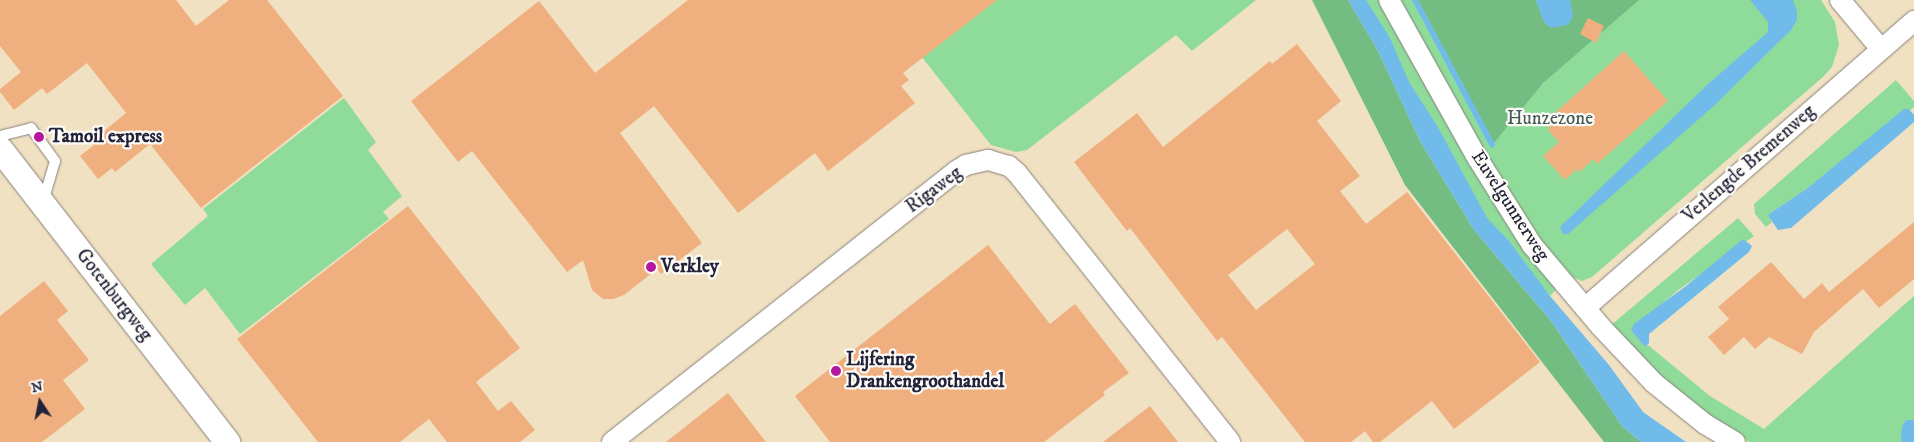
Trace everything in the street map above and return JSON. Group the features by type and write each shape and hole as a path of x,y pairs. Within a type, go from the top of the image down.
{"street":[{"name":"Euvelgunnerweg","path":"1390,0 1478,159 1532,246 1585,308 1654,383 1705,424 1734,442"},
{"path":"1840,0 1881,48"},
{"name":"Verlengde Bremenweg","path":"1585,308 1914,21"},
{"name":"Gotenburgweg","path":"0,149 227,442"},
{"name":"Rigaweg","path":"612,442 956,171 966,165 988,160 1009,166 1017,173 1230,442"}],"lane":[{"path":"0,136 31,128 55,161 42,204"}],"green space":[{"path":"877,0 1256,0 1192,51 1176,35 1027,150 1016,152 991,145"},
{"path":"1312,0 1348,0 1378,51 1420,141 1474,230 1551,321 1622,426 1641,442 1604,442 1405,185"},
{"name":"Hunzezone","path":"1354,0 1821,0 1835,22 1839,45 1832,67 1824,76 1592,277 1582,281 1569,276 1550,296 1545,290 1536,299"},
{"path":"1418,0 1536,0 1544,22 1551,28 1573,16 1570,0 1639,0 1543,83 1494,143"},
{"path":"1896,80 1914,101 1914,107 1809,187 1769,214 1772,222 1766,227 1755,214 1754,204"},
{"path":"344,98 376,142 368,150 402,196 383,212 389,219 240,334 205,288 185,305 151,264 208,216 203,209"},
{"path":"1738,218 1754,236 1677,291 1631,330 1643,345 1648,345 1710,396 1764,429 1914,296 1914,420 1906,420 1902,426 1902,442 1749,442 1709,418 1659,378 1610,326"}],"water":[{"path":"1348,0 1366,0 1390,38 1409,82 1439,129 1487,218 1509,241 1550,296 1609,365 1643,412 1686,442 1641,442 1622,426 1551,321 1474,230 1420,141 1378,51"},
{"path":"1412,0 1418,0 1495,144 1493,148 1490,147"},
{"path":"1536,0 1570,0 1573,16 1570,22 1567,25 1551,28 1544,22"},
{"path":"1750,0 1793,0 1797,11 1797,20 1791,30 1716,104 1568,234 1563,234 1560,227 1708,84 1768,32 1768,22"},
{"path":"1904,109 1909,109 1914,115 1914,122 1791,228 1778,230 1769,214 1809,187"},
{"path":"1743,239 1752,246 1749,252 1649,334 1649,343 1646,346 1643,345 1631,330 1634,324 1686,286"},
{"path":"1906,420 1914,420 1914,442 1902,442 1902,426"}],"building":[{"path":"0,0 176,0 196,26 229,0 267,0 343,96 201,208 150,144 115,172 112,168 98,179 80,156 94,145 91,142 126,113 87,63 47,94 42,88 14,110 0,92 0,89 21,72 0,46"},
{"path":"688,0 997,0 903,73 909,80 901,86 915,103 828,171 815,153 738,213 654,106 620,133 702,243 661,274 657,269 624,295 613,299 603,299 592,290 583,260 567,272 472,151 458,162 411,101 539,1 595,73"},
{"path":"1588,18 1604,26 1596,43 1580,34"},
{"path":"1297,44 1341,101 1317,121 1360,176 1340,191 1366,224 1407,192 1540,362 1454,429 1432,401 1380,442 1373,442 1365,431 1351,442 1305,442 1222,337 1217,341 1130,228 1127,231 1074,162 1137,113 1163,147 1270,61 1272,64","holes":["1287,229 1315,264 1256,310 1228,275"]},
{"path":"1624,51 1668,101 1597,164 1593,159 1580,172 1577,169 1565,180 1543,156 1559,142 1548,130 1550,128 1545,122"},
{"path":"408,206 520,348 476,382 498,411 511,401 535,430 520,442 447,442 429,419 400,442 318,442 237,339"},
{"path":"1914,222 1914,279 1879,308 1863,289 1814,332 1802,354 1769,337 1755,349 1744,337 1724,355 1708,337 1729,319 1718,307 1771,262 1804,299 1822,283 1829,292"},
{"path":"988,245 1050,324 1075,304 1129,373 1103,392 1105,395 1044,442 830,442 795,396"},
{"path":"44,281 68,311 57,320 89,360 63,380 85,409 42,442 0,442 0,316"},
{"path":"728,393 766,442 666,442"},
{"path":"1150,406 1178,442 1103,442"}],"place":[{"name":"Tamoil express","path":"39,137"},
{"name":"Verkley","path":"651,267"},
{"name":"Lijfering Drankengroothandel","path":"836,371"}]}
